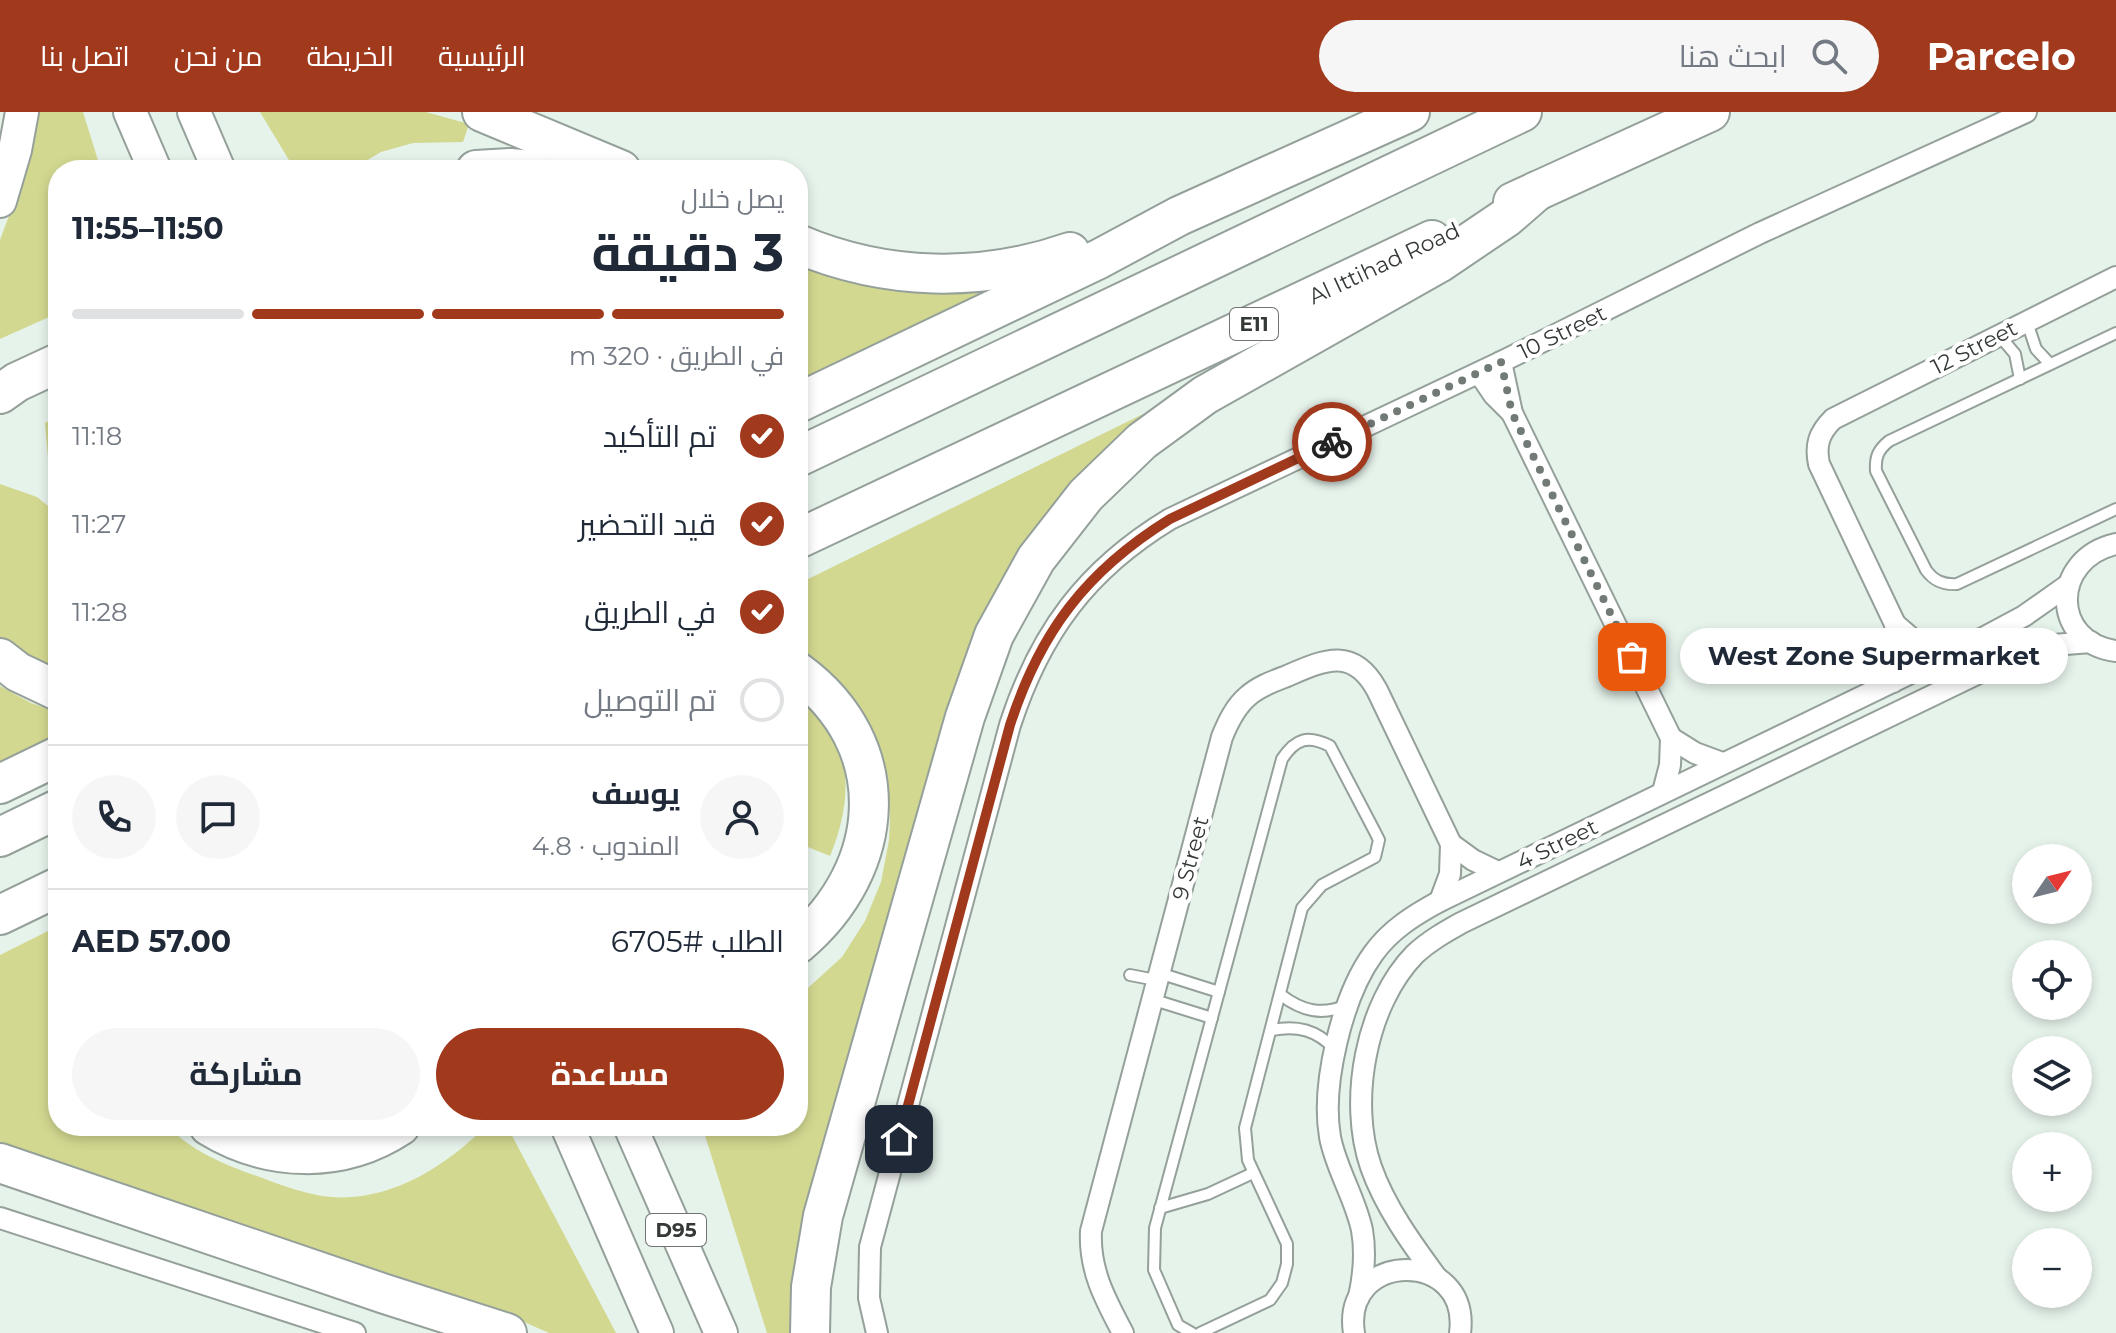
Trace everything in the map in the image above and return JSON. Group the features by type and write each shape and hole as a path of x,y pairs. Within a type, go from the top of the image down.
{"highway":[{"path":"482,112 597,160"},
{"path":"808,398 1099,259 1179,216 1410,112"},
{"path":"808,452 1522,112"},
{"name":"Al Ittihad Road","path":"808,534 1710,112"},
{"path":"810,1333 816,1251 826,1204 978,675 1013,597 1061,524 1113,467 1173,417 1227,382 1439,263 1507,217 1537,191"},
{"path":"808,248 889,270 971,274 1049,259 1179,216"},
{"path":"0,394 48,368"},
{"path":"0,658 18,672 48,686"},
{"path":"808,681 825,696 854,736 867,778 869,799 865,842 848,887 834,909 808,934"},
{"path":"0,784 48,761"},
{"path":"0,837 48,814"},
{"path":"0,915 48,892"},
{"path":"229,1136 251,1147 274,1153 309,1155 344,1151 382,1136"},
{"path":"828,1333 830,1247 843,1147"},
{"path":"0,1163 507,1333"}],"main road":[{"path":"0,201 22,112"},
{"path":"130,112 151,160"},
{"path":"194,112 215,160"},
{"name":"D95","path":"571,1136 657,1333"},
{"name":"D95","path":"634,1136 721,1333"}],"street":[{"name":"10 Street","path":"877,1333 869,1298 868,1273 876,1223 1010,725 1028,675 1054,627 1069,605 1105,566 1170,519 1479,373 1760,233 2026,112"},
{"name":"12 Street","path":"1895,624 1819,464 1817,452 1824,428 1833,419 2116,277"},
{"path":"1501,362 1512,413 1671,738 1670,765 1663,792"},
{"path":"1479,373 1494,395 1512,413"},
{"name":"4 Street","path":"1354,1333 1364,1274 1361,1227 1339,1173 1327,1109 1336,1050 1349,1004 1357,981 1382,943 1411,917 1440,901 2024,616 2068,585 2074,569 2085,557 2099,548 2116,544"},
{"path":"2068,585 2068,611 2073,623 2091,642 2116,651"},
{"path":"1895,624 1917,643 1943,658"},
{"path":"1893,682 1898,653 1895,624"},
{"name":"4 Street","path":"1461,1332 1457,1300 1407,1236 1372,1170 1360,1114 1361,1079 1379,1016 1393,983 1416,954 1430,941 1461,923 2010,658 2041,646 2091,642"},
{"name":"9 Street","path":"1123,1333 1097,1282 1090,1248 1091,1231 1152,982 1222,737 1237,708 1261,687 1321,661 1350,663 1366,673 1451,844"},
{"path":"1671,738 1695,753 1722,763"},
{"path":"1451,844 1473,860 1498,872"},
{"path":"1440,901 1450,874 1451,844"},
{"path":"0,1218 355,1333"},
{"path":"1340,1333 1357,1304 1380,1275 1409,1268 1437,1278"}],"lane":[{"path":"2027,320 2036,349 2050,364"},
{"path":"2116,333 1889,441 1880,449 1875,460 1876,471 1931,577 1948,585 1957,584 2116,509"},
{"path":"1999,335 2015,354 2020,379"},
{"path":"1192,1333 1178,1325 1154,1270 1155,1228 1282,759 1290,747 1302,740 1316,739 1330,746 1379,840 1379,849 1368,863 1322,885 1307,899 1299,918 1245,1128 1248,1160 1287,1244 1287,1264 1282,1283 1270,1300 1200,1333"},
{"path":"1131,972 1212,1018"},
{"path":"1152,982 1219,992"},
{"path":"1281,995 1294,1005 1311,1011 1337,1009 1349,1004"},
{"path":"1272,1030 1288,1027 1304,1029 1316,1034 1336,1050"},
{"path":"1160,1208 1208,1194 1253,1173"}],"green space":[{"path":"35,112 83,112 98,160 48,160 48,317 0,339 0,240 13,205"},
{"path":"260,112 426,112 469,124 463,142 413,143 381,152 368,160 289,160"},
{"path":"808,266 879,286 944,292 981,287 985,295 808,379"},
{"path":"1143,414 1147,420 1028,544 795,1333 767,1333 705,1136 808,1136 808,988 842,957 865,921 881,882 889,840 889,797 880,755 808,662 808,579"},
{"path":"48,421 48,458 45,423"},
{"path":"0,484 37,497 48,506 48,672 0,641"},
{"path":"0,686 48,709 48,740 0,762"},
{"path":"808,703 832,735 844,764 843,811 830,856 808,847"},
{"path":"48,931 48,1136 178,1136 232,1167 281,1185 322,1196 345,1197 368,1195 412,1180 451,1156 475,1136 512,1136 616,1333 549,1333 483,1304 0,1147 0,955"}],"way so far":[{"path":"1332,442 1501,362 1507,378 1512,413 1632,657"}],"place":[{"name":"West Zone Supermarket","path":"1632,657"}],"route":[{"path":"899,1139 1010,725 1028,675 1054,627 1069,605 1105,566 1147,533 1170,519 1332,442"}]}
